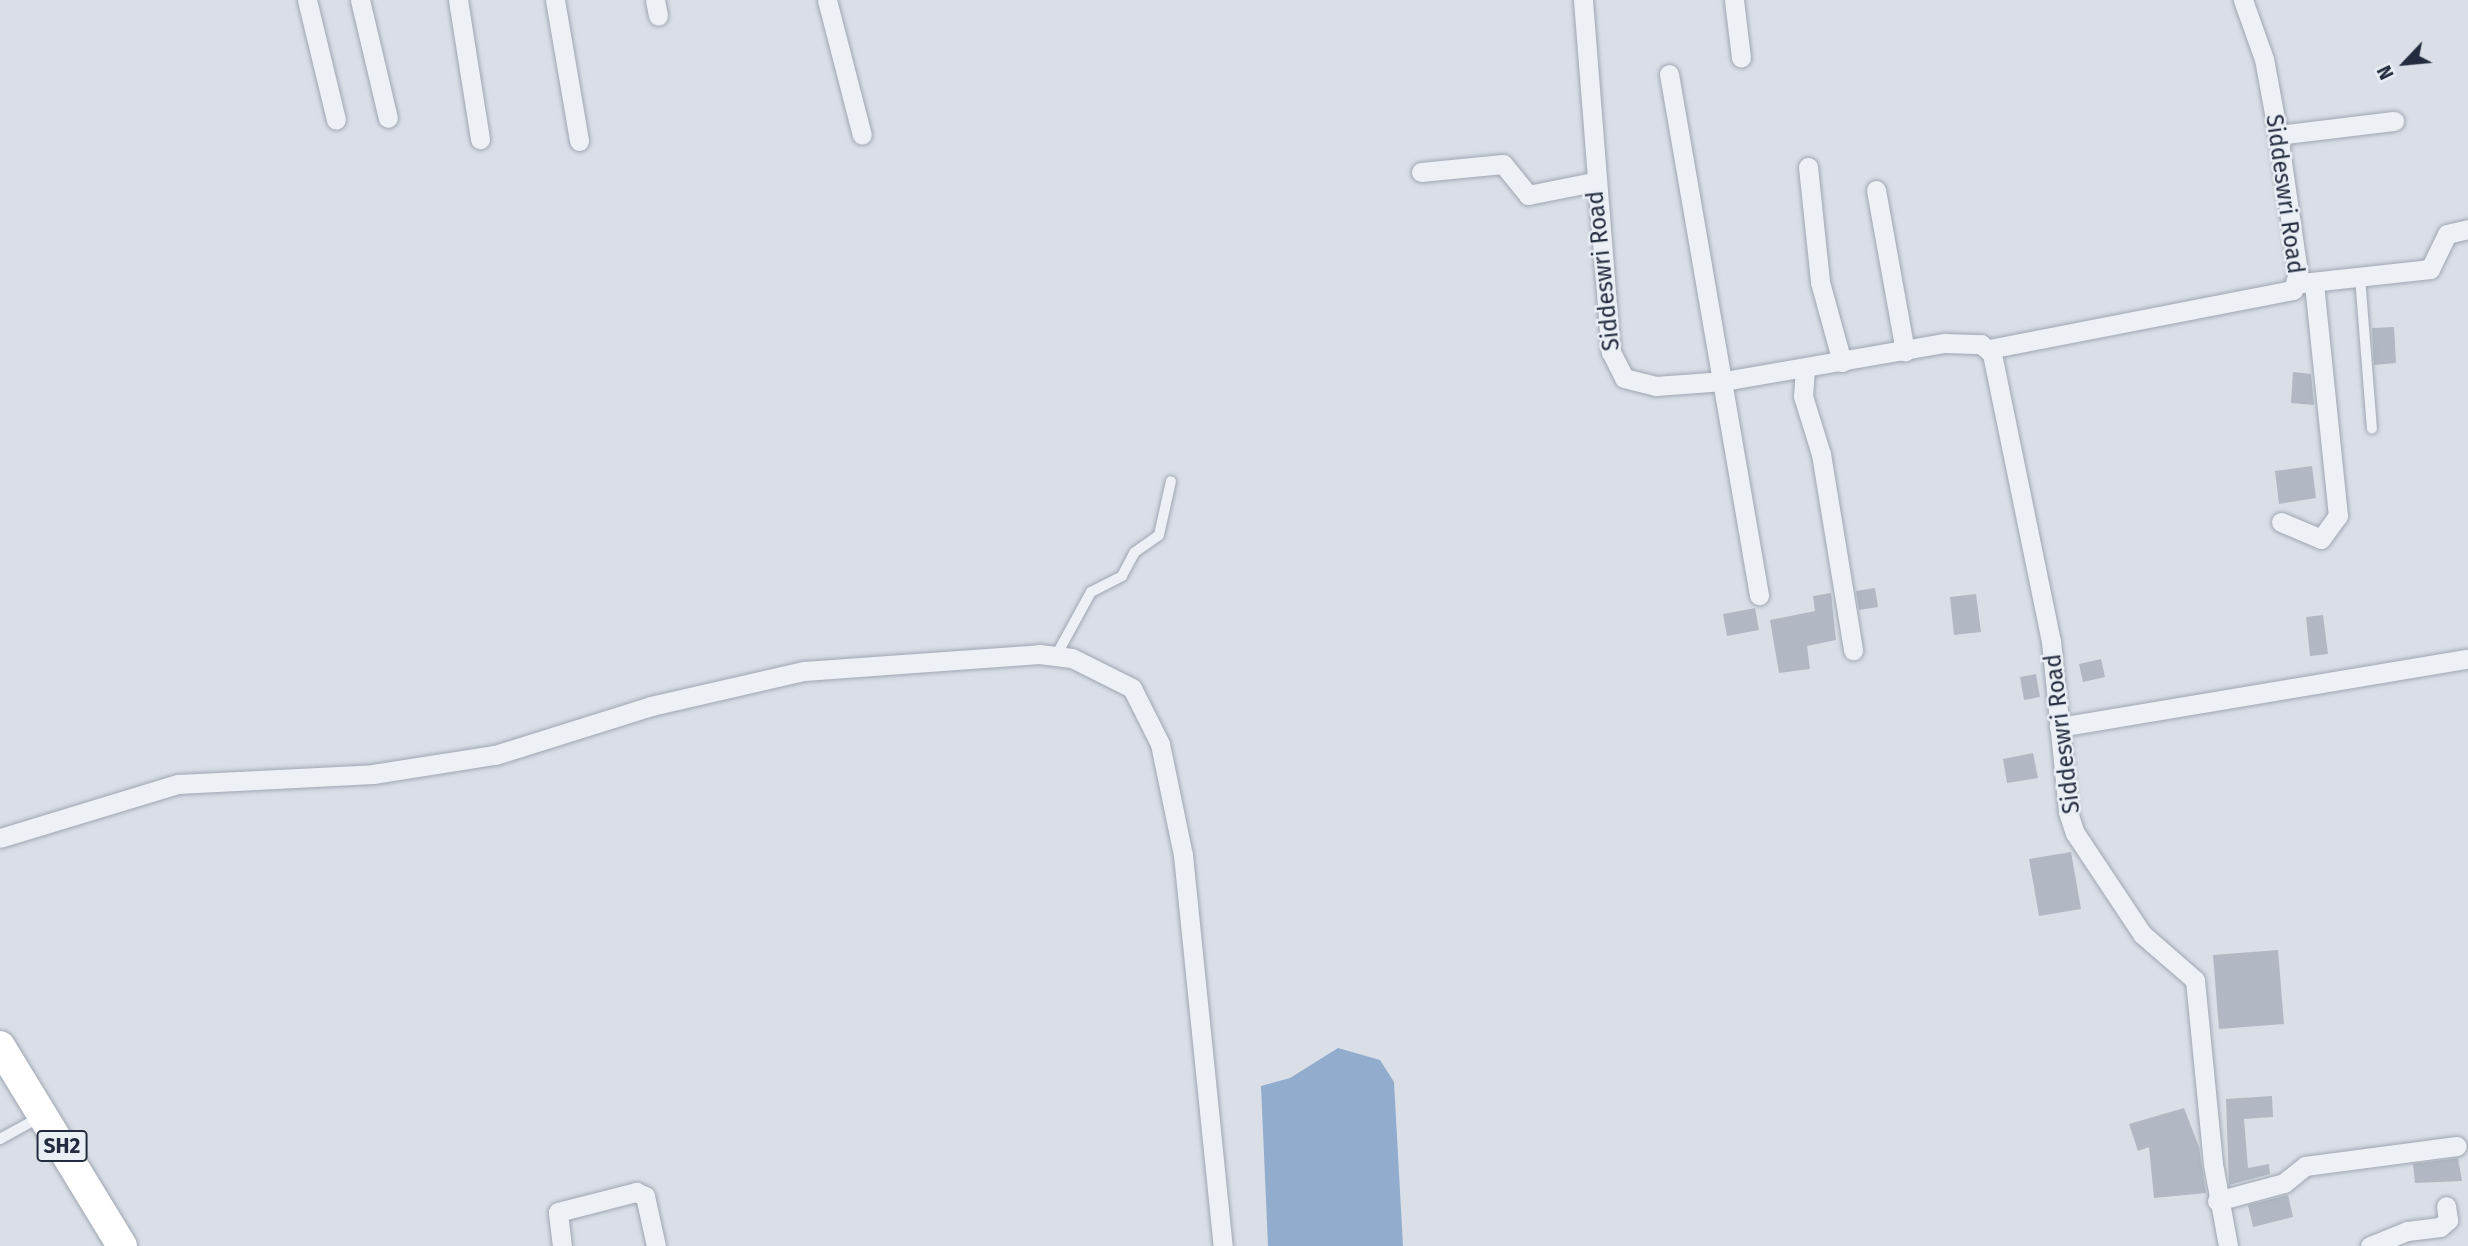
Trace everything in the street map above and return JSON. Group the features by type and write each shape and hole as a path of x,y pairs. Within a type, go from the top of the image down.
{"main road":[{"name":"SH2","path":"0,1046 122,1246"}],"street":[{"path":"307,0 336,120"},
{"path":"360,0 387,118"},
{"path":"458,0 480,139"},
{"path":"555,0 579,141"},
{"path":"827,0 862,135"},
{"name":"Siddeswri Road","path":"1583,0 1593,182 1615,365 1624,378 1648,385 1724,381 1958,343 1989,349 2287,293 2306,283 2264,59 2243,0"},
{"path":"1734,0 1741,58"},
{"path":"1670,74 1759,595"},
{"path":"2278,135 2394,121"},
{"path":"1421,173 1503,164 1528,195 1593,182"},
{"path":"1808,167 1819,282 1842,362"},
{"path":"1876,190 1905,351"},
{"path":"2281,522 2321,539 2338,516 2306,283 2430,269 2447,234 2468,229"},
{"name":"Siddeswri Road","path":"1989,349 2051,641 2059,727 2075,833 2142,934 2195,980 2217,1201 2228,1246"},
{"path":"1805,368 1803,396 1821,454 1853,650"},
{"path":"0,838 178,784 373,774 495,755 651,706 804,671 1058,654 1118,676 1132,688 1160,744 1183,855 1223,1246"},
{"path":"2059,727 2467,659"},
{"path":"2217,1201 2284,1183 2305,1166 2457,1146"},
{"path":"562,1246 558,1212 636,1192 645,1196 656,1246"},
{"path":"2370,1246 2407,1231 2440,1227 2448,1220 2446,1206"}],"lane":[{"path":"2360,277 2372,429"},
{"path":"1058,654 1091,592 1122,576 1135,552 1159,534 1171,481"},
{"path":"0,1139 44,1115"}],"water":[{"path":"1338,1048 1380,1060 1394,1082 1403,1246 1268,1246 1261,1086 1290,1078"}],"building":[{"path":"2394,327 2396,363 2374,365 2372,328"},
{"path":"2293,372 2311,374 2314,405 2291,403"},
{"path":"2312,466 2316,498 2279,504 2275,471"},
{"path":"1875,588 1878,607 1859,610 1856,591"},
{"path":"1831,593 1836,640 1807,646 1810,669 1779,673 1770,620 1815,611 1813,596"},
{"path":"1976,594 1981,632 1954,635 1950,597"},
{"path":"1755,608 1759,630 1727,636 1723,614"},
{"path":"2323,615 2328,654 2310,656 2306,617"},
{"path":"2101,659 2105,677 2083,682 2079,664"},
{"path":"2036,674 2040,697 2024,700 2020,677"},
{"path":"2033,753 2038,778 2007,783 2003,759"},
{"path":"2071,852 2081,909 2039,916 2029,859"},
{"path":"2278,950 2284,1024 2219,1029 2213,955"},
{"path":"2272,1096 2273,1117 2244,1119 2248,1168 2269,1164 2270,1174 2229,1185 2226,1099"},
{"path":"2184,1108 2199,1147 2206,1193 2154,1198 2149,1147 2138,1151 2129,1124"},
{"path":"2458,1158 2462,1181 2415,1183 2413,1164"},
{"path":"2288,1195 2293,1217 2253,1227 2248,1205"}]}
